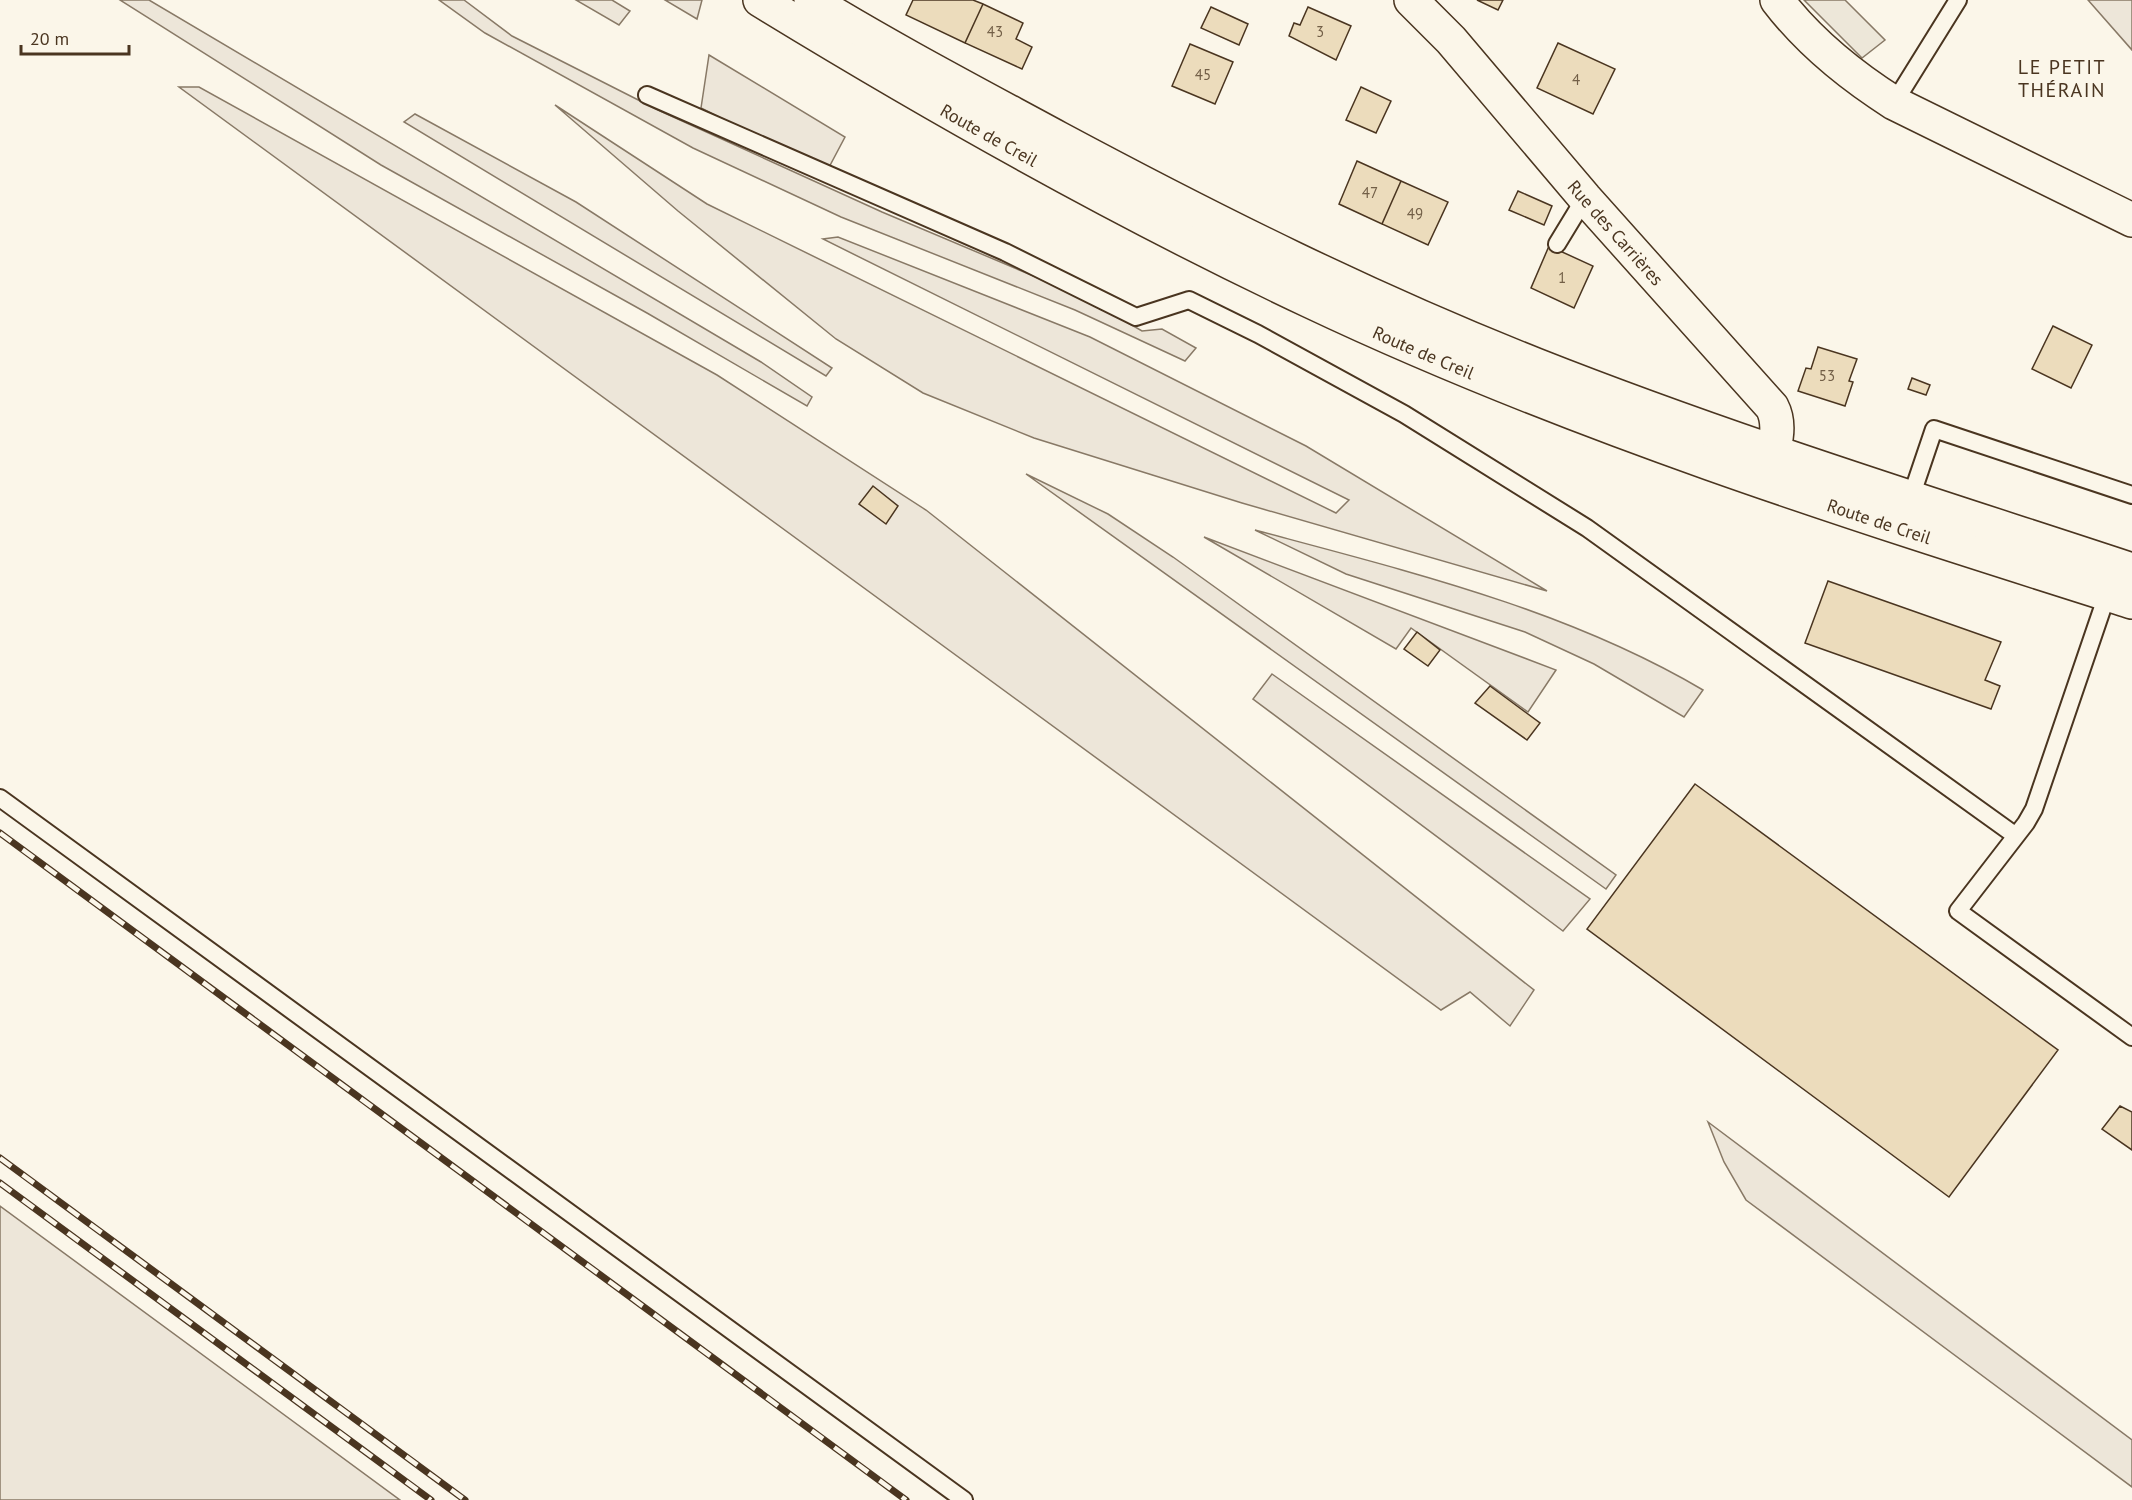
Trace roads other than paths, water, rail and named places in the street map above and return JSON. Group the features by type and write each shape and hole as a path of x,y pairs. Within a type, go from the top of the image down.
{"main road":[{"name":"Route de Creil","path":"760,0 898,83 1082,187 1308,301 1432,355 1604,425 1763,481 1907,513 2122,583"},
{"name":"Route de Creil","path":"811,0 936,72 1135,179 1334,278 1536,365 1773,450 1907,513"},
{"name":"Rue des Carrières","path":"1411,0 1451,40 1585,198 1766,399 1778,420 1773,450 1763,481"},
{"path":"1777,0 1825,52 1865,85 1894,104 2132,220"}],"lane":[{"path":"1894,104 1958,0"},
{"path":"647,95 1005,252 1136,317 1189,300 1258,334 1404,414 1587,528 2016,836"},
{"path":"1557,244 1585,198"},
{"path":"1907,513 1934,429 2132,495"},
{"path":"2122,583 2040,796 2016,836 1959,911 2132,1037"},
{"path":"0,798 964,1500"}],"railway":[{"path":"0,833 906,1500"},
{"path":"0,1158 465,1500"},
{"path":"0,1183 431,1500"}],"district":[{"name":"LE PETIT THÉRAIN","path":"2062,78"}]}
